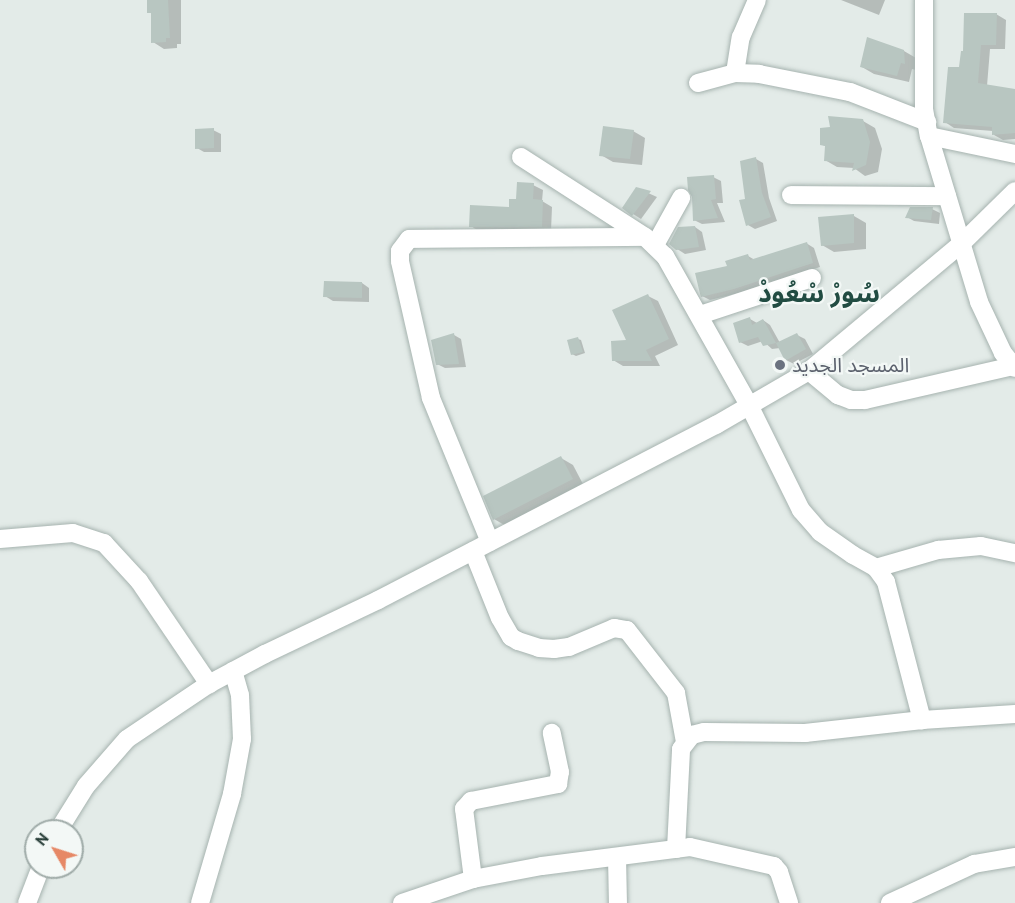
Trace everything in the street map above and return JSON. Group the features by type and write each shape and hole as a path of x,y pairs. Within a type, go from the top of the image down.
{"street":[{"path":"735,73 741,37 757,0"},
{"path":"809,371 838,395 851,400 865,400 1014,367 1003,353 979,302 928,129 924,109 924,0"},
{"path":"698,83 735,73 759,74 850,92 928,129 1015,154"},
{"path":"521,157 650,241 700,315 750,407 801,510 810,523 853,555 876,568 886,582 922,720"},
{"path":"65,819 86,786 127,739 210,684 750,407 809,371 962,243 1015,191"},
{"path":"791,195 947,196"},
{"path":"650,241 681,198"},
{"path":"490,542 431,398 400,261 400,251 409,239 650,241"},
{"path":"700,315 812,278"},
{"path":"0,539 73,533 105,543 139,582 210,684"},
{"path":"876,568 909,556 938,550 981,546 1015,553"},
{"path":"473,551 500,618 511,637 518,641 539,648 554,649 569,646 614,628 627,630 676,693 681,707 685,742"},
{"path":"200,903 232,794 242,739 240,695 232,671"},
{"path":"676,849 681,749 692,735 704,732 805,733 922,720 1015,714"},
{"path":"473,879 464,809 471,801 558,784 560,771 552,733"},
{"path":"402,903 473,879 542,866 690,847 774,866 779,872 789,903"},
{"path":"617,857 618,903"},
{"path":"890,903 974,864 1015,857"},
{"path":"27,903 36,879"}],"building":[{"path":"147,0 168,0 170,38 166,38 166,42 151,43 151,13 147,13"},
{"path":"964,13 997,13 996,45 981,45 978,83 1015,89 1015,133 992,135 992,127 943,123 948,67 959,67 961,51 963,51"},
{"path":"867,37 904,50 905,64 901,63 897,76 860,67"},
{"path":"828,116 863,119 870,142 866,165 852,171 854,163 824,161 825,146 820,145 820,128 830,127"},
{"path":"603,126 634,130 630,159 599,156"},
{"path":"214,128 214,148 195,149 195,129"},
{"path":"756,157 762,193 771,217 746,226 739,200 745,199 740,161"},
{"path":"714,175 716,199 711,200 718,218 693,221 692,197 688,190 687,177"},
{"path":"517,182 534,183 533,199 543,200 542,227 469,227 470,205 509,207 509,199 516,199"},
{"path":"636,187 651,191 632,216 622,208"},
{"path":"910,207 933,207 931,220 905,218"},
{"path":"854,214 854,243 821,246 818,217"},
{"path":"695,226 699,247 676,250 669,244 678,227"},
{"path":"807,242 813,263 734,289 701,297 695,273 727,266 725,261 748,254 750,260"},
{"path":"324,281 362,282 362,298 323,297"},
{"path":"648,294 669,339 646,350 652,361 612,361 611,341 626,340 612,310"},
{"path":"750,317 752,325 763,319 776,343 763,346 758,337 739,343 733,323"},
{"path":"454,333 459,364 436,365 431,340"},
{"path":"797,333 806,349 785,361 776,343"},
{"path":"578,337 583,352 571,355 567,340"},
{"path":"561,456 573,479 493,520 483,496"}],"place":[{"name":"المسجد الجديد","path":"780,365"}],"district":[{"name":"سُورْ سْعُودْ","path":"819,293"}]}
